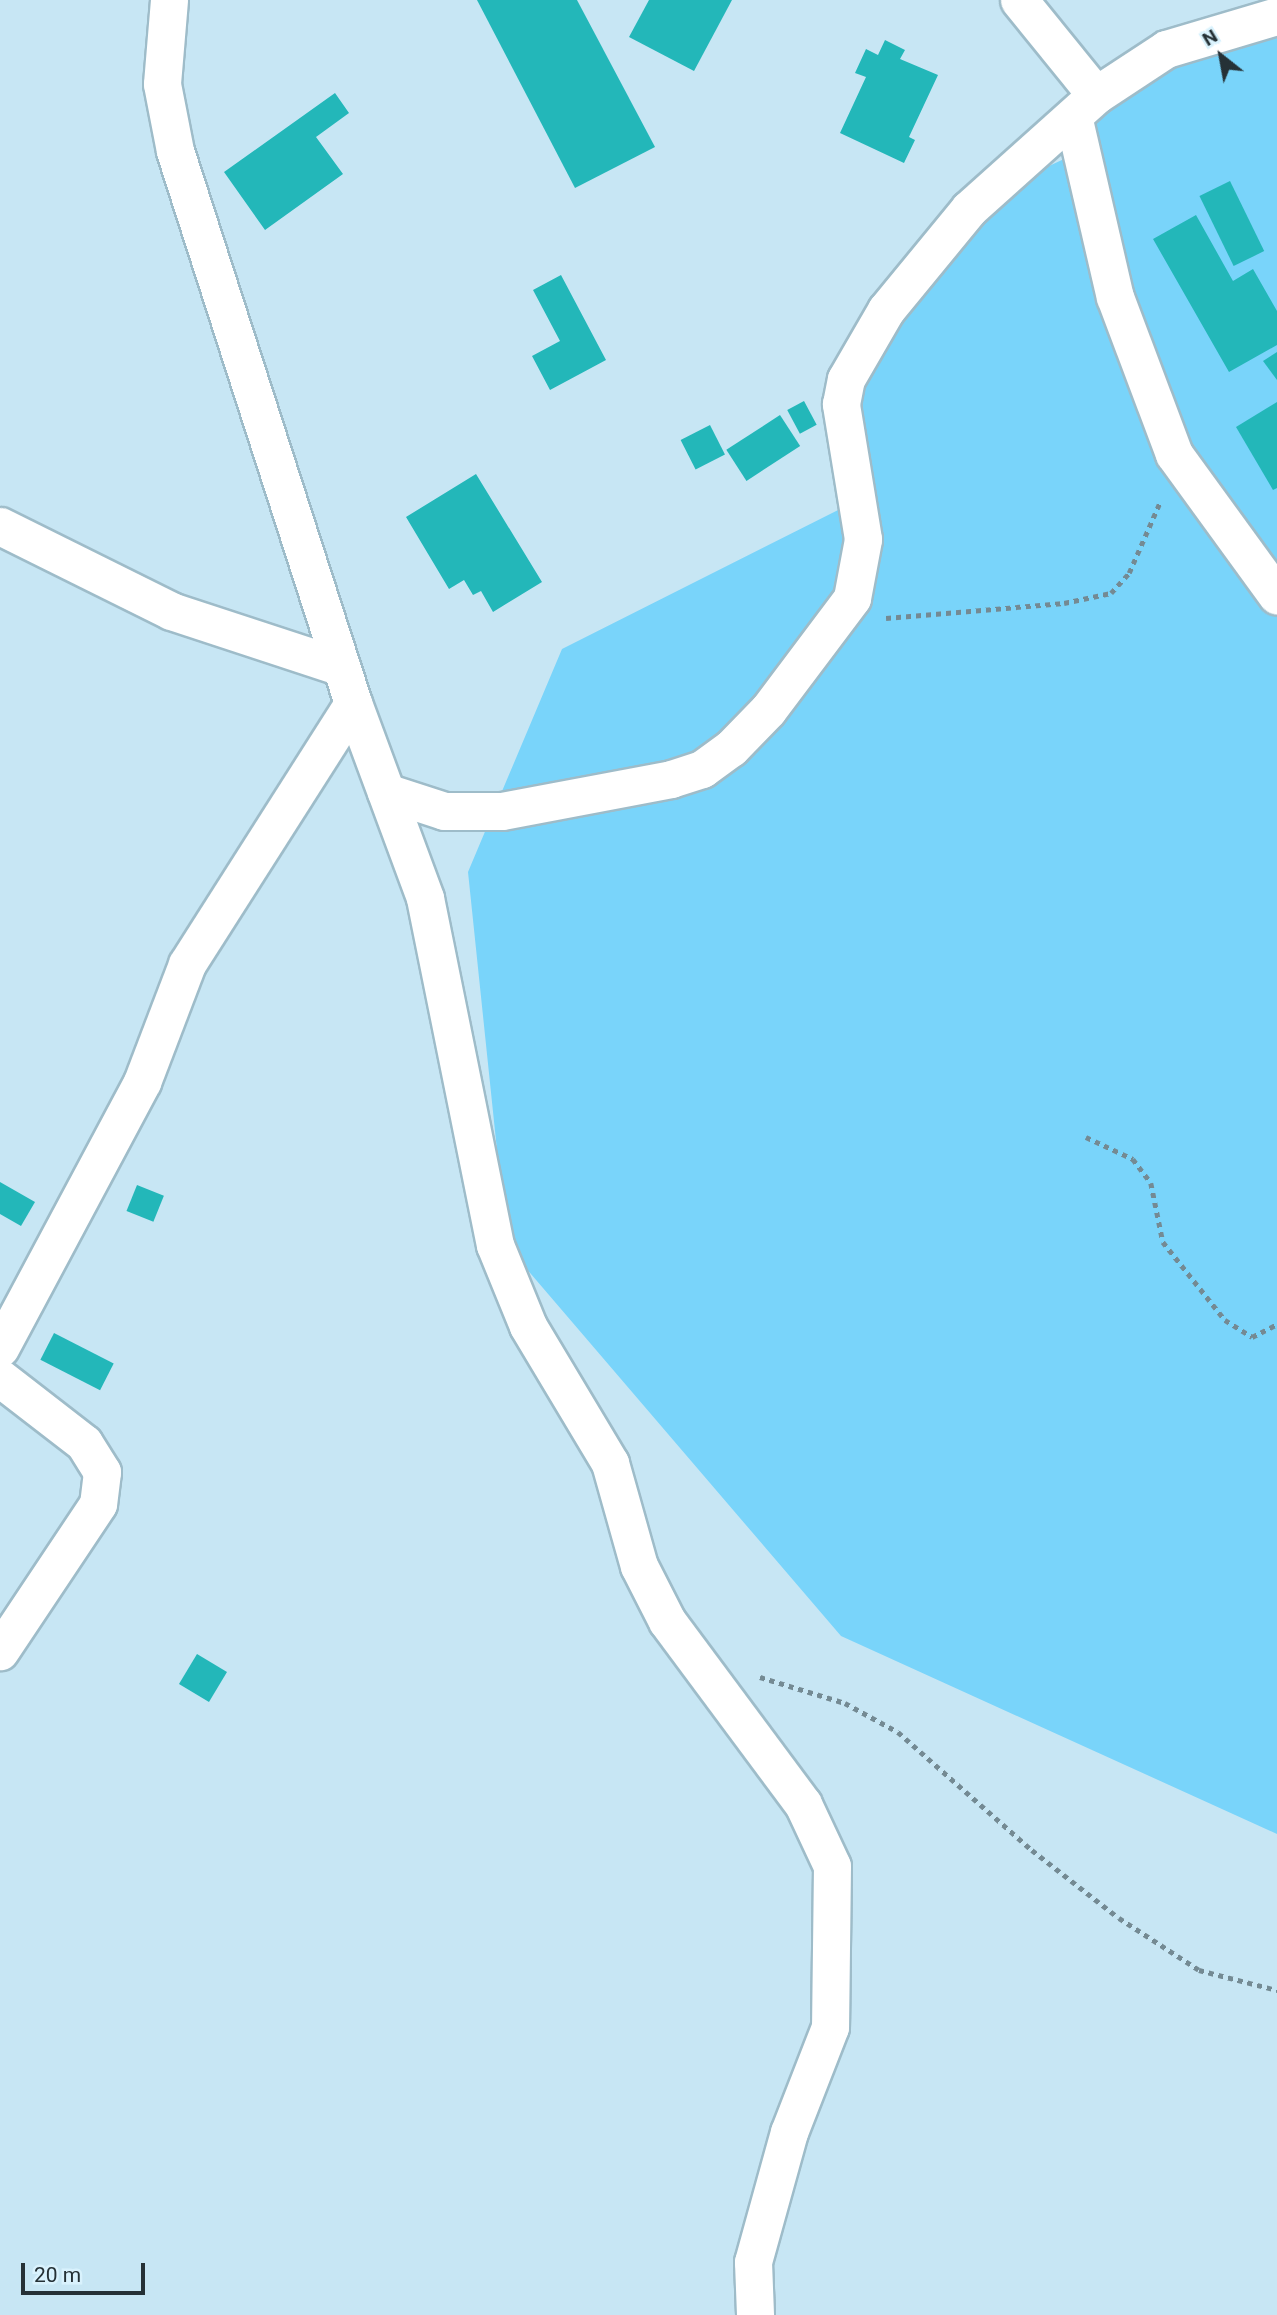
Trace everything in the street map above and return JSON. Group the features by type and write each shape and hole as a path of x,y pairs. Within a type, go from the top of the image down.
{"street":[{"path":"169,0 162,84 175,151 353,703 425,898 495,1245 528,1326 610,1463 639,1566 667,1621 803,1804 832,1866 830,2027 789,2132 753,2262 755,2315"},
{"path":"1019,0 1085,108 1115,297 1174,454 1277,596"},
{"path":"386,792 444,811 502,811 702,769 768,710 834,627 852,598 863,539 841,404 846,379 886,310 969,209 1085,108 1166,49 1277,16"},
{"path":"0,526 171,611 341,667"},
{"path":"0,1348 142,1082 187,964 353,703"},
{"path":"0,1378 84,1443 102,1472 98,1504 0,1651"}],"path":[{"path":"834,627 1064,603 1111,593 1129,573 1151,528 1174,454"},
{"path":"1086,1137 1133,1159 1151,1183 1163,1242 1225,1320 1252,1337 1277,1324"},
{"path":"751,1674 845,1703 898,1732 1032,1850 1119,1918 1199,1970 1277,1990"}],"shaded area":[{"path":"1277,32 1277,1834 841,1636 507,1246 468,872 562,649 860,499 862,374 941,261 1034,173 1064,159 1111,97 1197,47"}],"building":[{"path":"477,0 577,0 655,147 575,188"},
{"path":"649,0 732,0 694,71 629,37"},
{"path":"885,40 905,50 900,59 938,75 909,137 915,140 904,163 840,133 866,77 855,73 866,49 878,55"},
{"path":"335,93 349,113 316,137 343,174 265,230 224,172"},
{"path":"1230,181 1264,251 1234,266 1199,196"},
{"path":"1196,215 1233,281 1253,269 1277,311 1277,345 1229,372 1153,239"},
{"path":"561,275 606,360 550,390 532,356 560,341 533,290"},
{"path":"1277,352 1277,380 1263,361"},
{"path":"804,401 817,425 800,434 787,410"},
{"path":"1277,402 1277,488 1273,490 1236,427"},
{"path":"780,415 800,446 746,481 726,450"},
{"path":"710,425 725,454 696,469 681,440"},
{"path":"476,474 542,582 493,612 481,591 473,595 464,580 449,589 406,517"},
{"path":"0,1182 35,1202 21,1226 0,1214"},
{"path":"137,1185 164,1196 153,1222 127,1211"},
{"path":"54,1333 114,1363 100,1390 40,1360"},
{"path":"197,1654 227,1672 209,1702 179,1684"}]}
